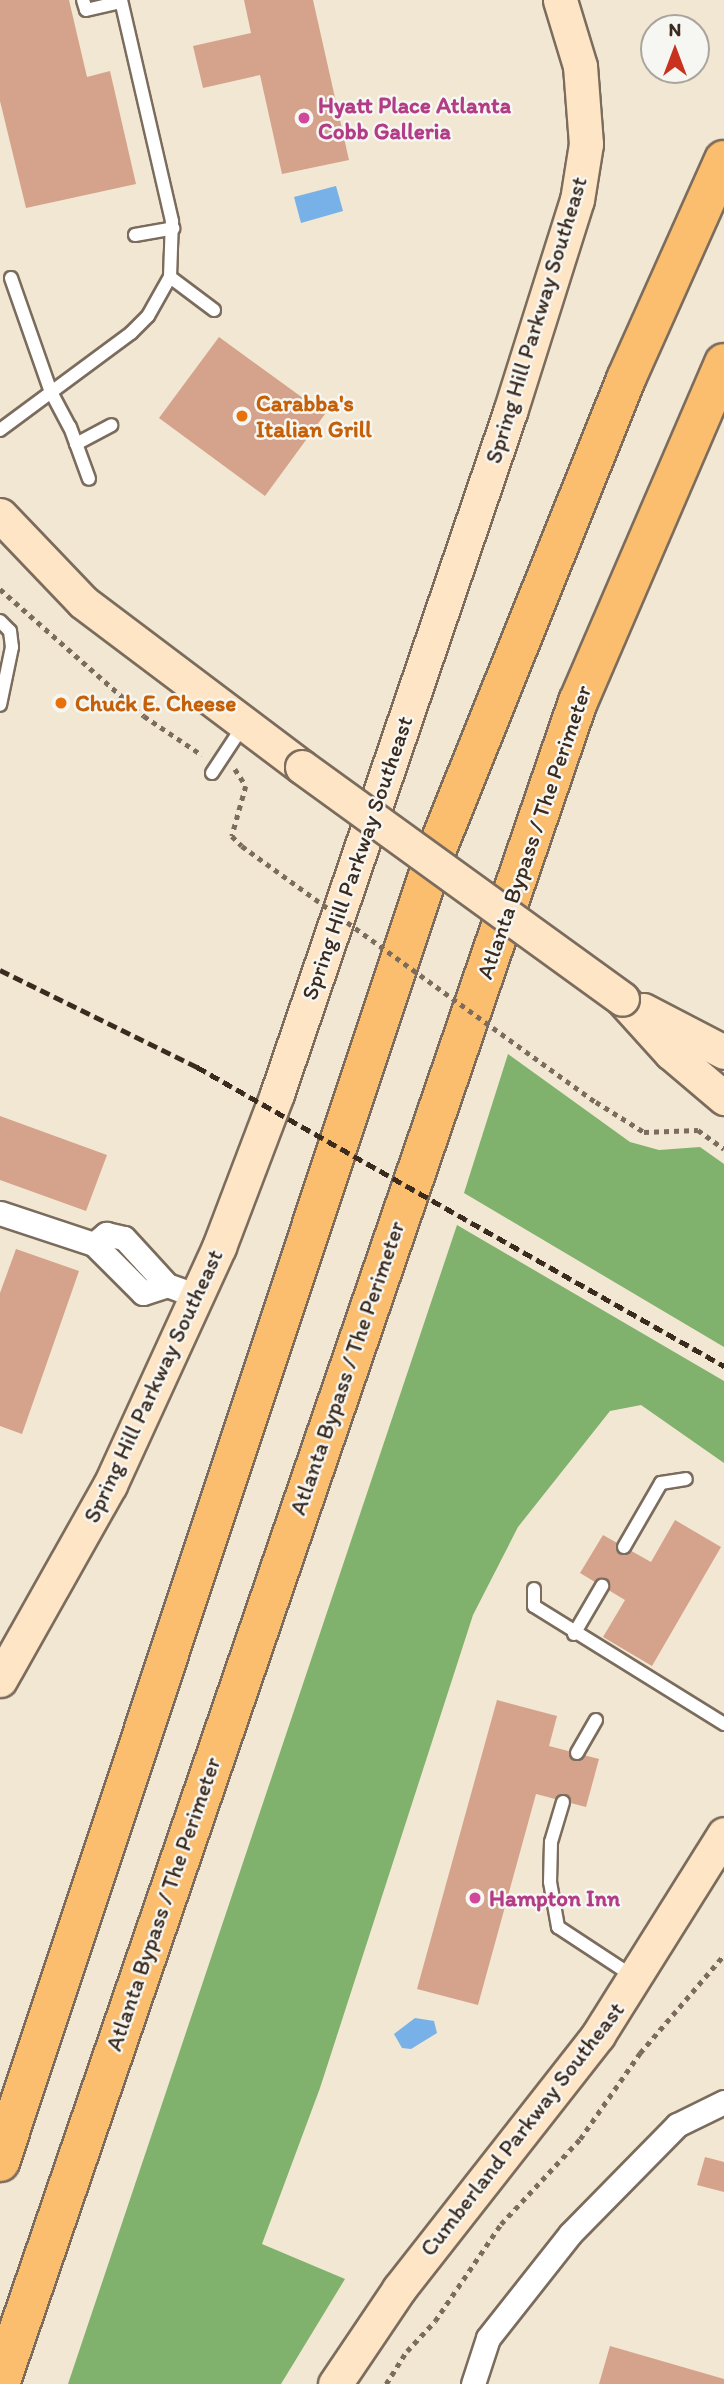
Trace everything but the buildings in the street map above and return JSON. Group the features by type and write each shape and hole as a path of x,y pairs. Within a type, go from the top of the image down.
{"highway":[{"path":"0,2162 435,854 626,379 724,160"},
{"name":"Atlanta Bypass / The Perimeter","path":"1,2384 578,702 724,363"}],"street":[{"name":"Spring Hill Parkway Southeast","path":"0,1680 110,1485 182,1290 277,1094 510,412 576,200 586,144 586,104 580,66 560,0"},
{"path":"0,515 83,602 243,726 622,999 724,1052"},
{"path":"622,999 671,1053 724,1098"},
{"path":"0,1213 94,1244 143,1293 182,1290"},
{"name":"Cumberland Parkway Southeast","path":"335,2384 399,2289 566,2080 637,1979 724,1834"},
{"path":"474,2384 488,2338 570,2234 677,2125 724,2102"}],"lane":[{"path":"0,430 149,316 170,277 173,228 121,1 86,10 83,0"},
{"path":"135,235 173,228"},
{"path":"170,277 214,310"},
{"path":"11,278 51,392 76,444 89,480"},
{"path":"76,444 111,425"},
{"path":"0,621 10,631 12,647 0,705"},
{"path":"212,774 243,726"},
{"path":"624,1547 661,1483 686,1479"},
{"path":"574,1634 602,1586"},
{"path":"534,1589 534,1605 574,1634 724,1724"},
{"path":"577,1753 596,1720"},
{"path":"564,1801 551,1842 550,1882 558,1927 637,1979"}],"path":[{"path":"0,589 144,716 191,751 234,767 246,786 232,836 242,846 596,1102 644,1132 698,1130 724,1149"},
{"path":"386,2384 442,2312 501,2224 580,2139 640,2053 724,1955"}],"green space":[{"path":"508,1054 630,1142 659,1150 700,1147 724,1164 724,1347 464,1193"},
{"path":"457,1225 724,1381 724,1463 641,1405 610,1411 518,1527 473,1615 320,2088 262,2244 345,2279 281,2384 68,2384"}],"water":[{"path":"336,186 343,211 301,223 294,197"},
{"path":"415,2018 434,2021 437,2033 411,2049 402,2048 394,2034"}],"railway":[{"path":"0,970 197,1067 724,1366"}],"place":[{"name":"Hyatt Place Atlanta Cobb Galleria","path":"304,118"},
{"name":"Carabba's Italian Grill","path":"242,416"},
{"name":"Chuck E. Cheese","path":"61,703"},
{"name":"Hampton Inn","path":"475,1898"}]}
